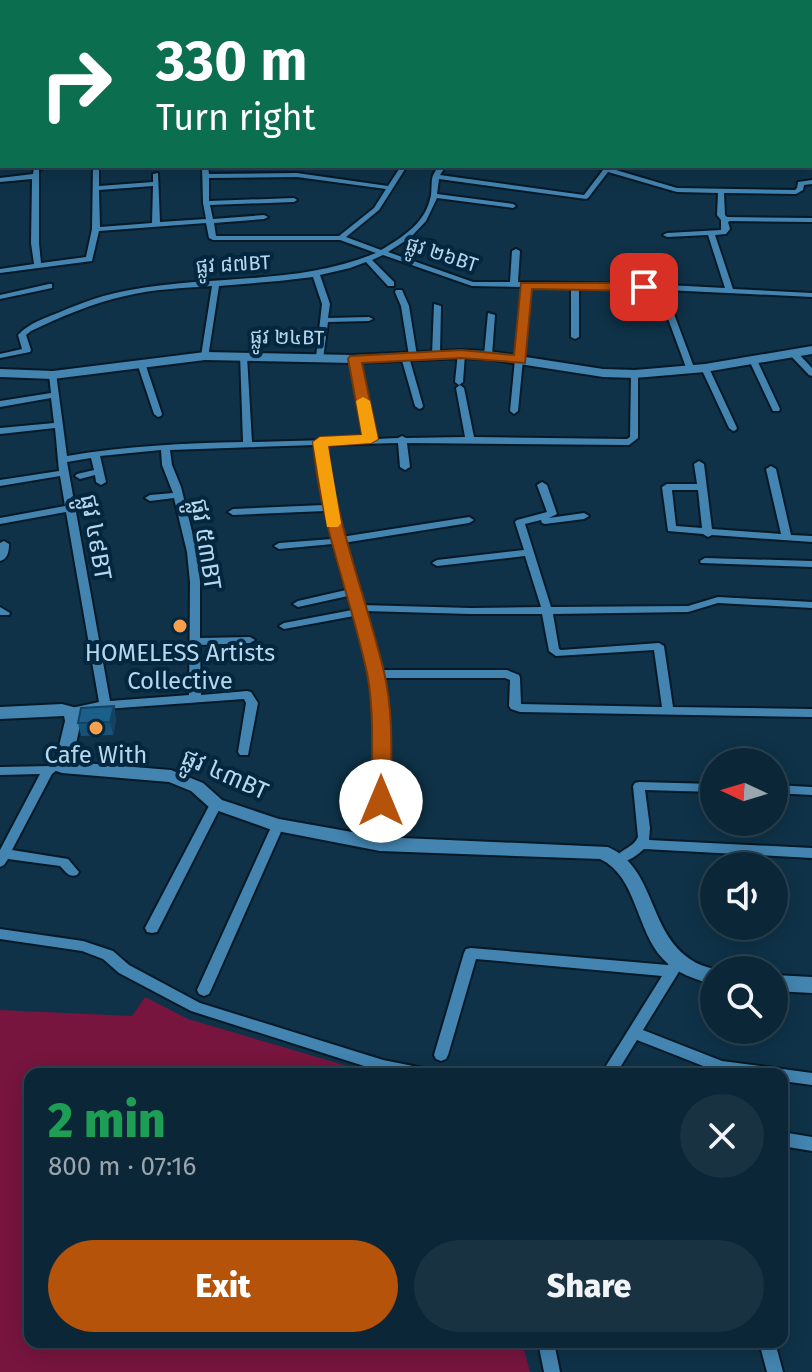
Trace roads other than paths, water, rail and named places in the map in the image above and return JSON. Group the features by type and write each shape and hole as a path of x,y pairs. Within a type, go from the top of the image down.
{"street":[{"path":"38,267 35,243 36,169 39,168"},
{"path":"0,271 80,262 90,258 96,229 96,168"},
{"path":"205,168 209,222"},
{"path":"341,238 366,220 403,168"},
{"path":"441,168 435,176 435,196 513,206"},
{"path":"603,168 663,187 721,192 796,192 801,189 800,183 812,182"},
{"path":"435,176 586,197 607,169"},
{"path":"205,176 258,170 390,188"},
{"path":"156,174 156,225"},
{"path":"0,180 37,176"},
{"path":"96,188 156,184"},
{"path":"667,235 726,231 721,215 721,192"},
{"name":"ផ្លូវ ៨៧BT","path":"0,356 27,350 22,335 28,329 119,294 216,283 271,281 367,259 405,239 428,215 435,196"},
{"path":"206,203 294,200"},
{"path":"96,229 264,217"},
{"path":"725,220 812,220"},
{"name":"ផ្លូវ ២៦BT","path":"209,222 213,238 341,238 472,284 660,287 812,295"},
{"path":"711,233 730,292"},
{"path":"405,239 431,243"},
{"path":"514,286 516,251"},
{"path":"367,259 391,284"},
{"path":"639,265 644,287"},
{"path":"315,273 326,304 320,357"},
{"path":"205,356 216,283"},
{"path":"575,285 575,337"},
{"path":"0,297 49,286"},
{"path":"514,411 526,286"},
{"path":"660,287 698,369 733,428"},
{"path":"399,292 405,306 409,356 419,406"},
{"path":"436,355 437,306"},
{"path":"488,355 491,315"},
{"path":"324,320 369,319"},
{"name":"ផ្លូវ ២៤BT","path":"0,373 53,375 205,356 354,359 461,354 488,355 603,373 635,374 698,369 812,350"},
{"path":"793,353 812,373"},
{"path":"461,354 460,385 470,440"},
{"path":"243,356 248,444"},
{"path":"354,359 371,439"},
{"path":"753,360 776,409"},
{"path":"141,363 158,414"},
{"path":"62,460 165,447 371,439 633,441 635,374"},
{"name":"ផ្លូវ ៤៩BT","path":"53,375 56,425 105,705"},
{"path":"0,404 55,395"},
{"path":"0,431 56,425"},
{"path":"402,439 405,467"},
{"path":"320,442 329,508 376,674 382,754 380,844"},
{"name":"ផ្លូវ ៥៣BT","path":"165,447 194,567 195,698"},
{"path":"95,454 101,482"},
{"path":"699,464 708,534"},
{"path":"771,469 787,538"},
{"path":"80,476 99,471"},
{"path":"0,483 64,473"},
{"path":"542,485 552,514 523,519 521,524 547,610 556,654 659,646 668,709"},
{"path":"703,487 671,486 665,490 671,529 812,539"},
{"path":"150,498 178,495"},
{"path":"0,521 71,508"},
{"path":"233,512 329,508"},
{"path":"521,524 584,516"},
{"path":"279,546 337,541 469,520"},
{"path":"0,558 4,553 4,544"},
{"path":"437,563 530,552"},
{"path":"705,561 812,564"},
{"path":"298,604 353,592"},
{"path":"284,626 359,610 688,609 718,600 812,605"},
{"path":"194,642 250,640"},
{"path":"376,674 507,674 515,678 515,706 520,708 812,713"},
{"path":"0,713 71,712 105,705 251,697 244,752"},
{"path":"71,712 73,721 55,769 2,858 64,862 73,872"},
{"path":"0,771 55,769"},
{"name":"ផ្លូវ ៤៣BT","path":"55,769 171,776 197,787 216,804 278,825 380,844 602,852 621,858"},
{"path":"674,967 652,930 621,858 638,851 643,844 639,786 700,788"},
{"path":"788,790 812,791"},
{"path":"152,928 216,804"},
{"path":"204,990 278,825"},
{"path":"643,844 812,853"},
{"path":"0,934 83,946 108,955 124,969 196,1007 393,1068"},
{"path":"441,1055 471,953 674,967 700,974"},
{"path":"612,1068 674,967"},
{"path":"788,984 812,985"},
{"path":"634,1033 729,1068"},
{"path":"788,1076 812,1079"},
{"path":"788,1140 812,1144"},
{"path":"547,1348 552,1372"},
{"path":"769,1348 775,1372"}],"place":[{"name":"HOMELESS Artists Collective","path":"180,626"},
{"name":"Cafe With","path":"96,728"}]}
